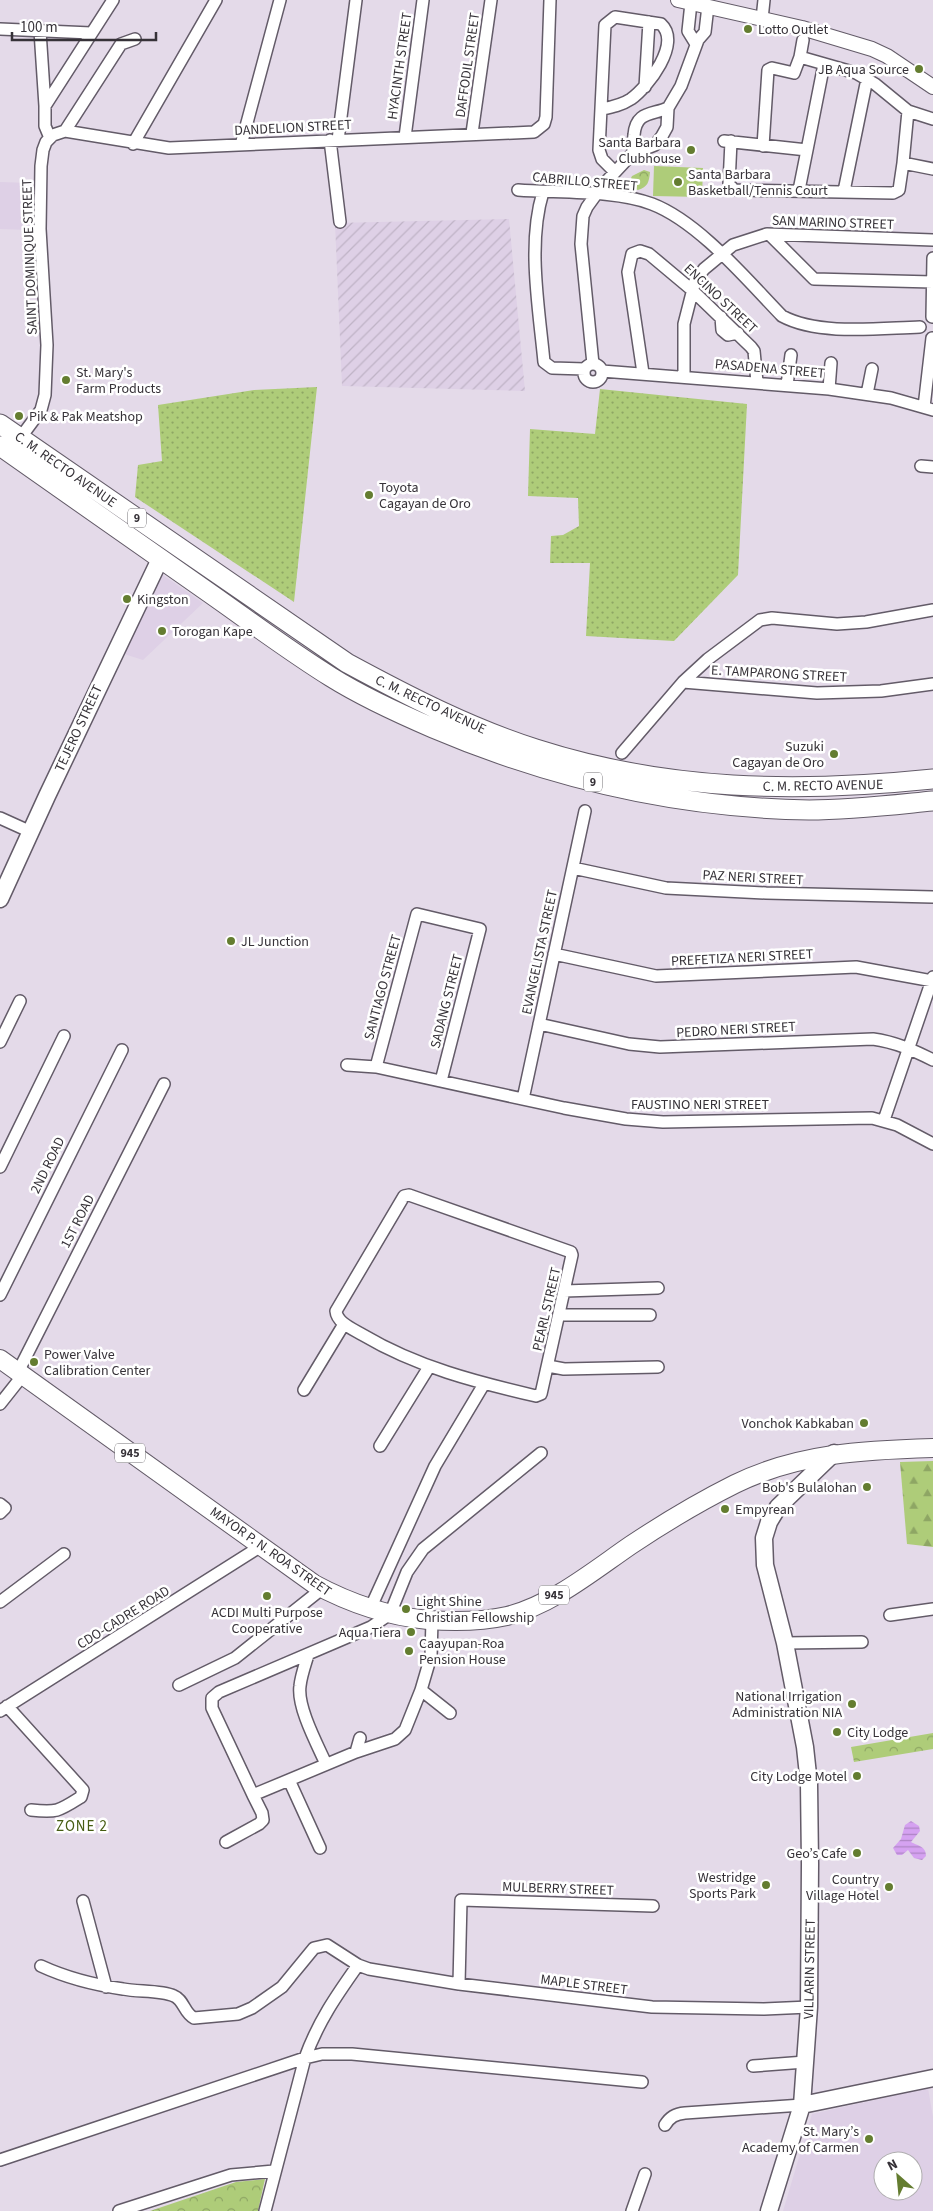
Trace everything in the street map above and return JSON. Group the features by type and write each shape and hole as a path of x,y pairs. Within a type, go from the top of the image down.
{"highway":[{"name":"C. M. RECTO AVENUE","path":"0,424 10,445 160,559 261,630 331,677 405,716 464,741 537,767 605,776 753,787 812,788 866,786 933,779"},
{"name":"C. M. RECTO AVENUE","path":"10,445 273,612 348,663 398,691 446,714 534,749 580,762 605,776 656,797 721,805 809,810 865,808 933,801"},
{"path":"261,630 273,612"},
{"path":"282,644 294,626"}],"main road":[{"name":"TEJERO STREET","path":"0,899 160,559"},
{"name":"MAYOR P. N. ROA STREET","path":"0,1359 261,1546 323,1588 346,1600 370,1609 432,1620 454,1622 479,1621 508,1615 528,1608 576,1582 669,1520 736,1484 784,1464 834,1453 933,1448"},
{"name":"VILLARIN STREET","path":"768,2211 802,2105 809,2007 810,1784 804,1737 785,1643 766,1565 764,1538 769,1522 778,1507 834,1453"},
{"path":"802,2105 933,2078"}],"street":[{"path":"46,106 113,0"},
{"path":"133,144 216,0"},
{"path":"241,145 280,0"},
{"path":"340,222 334,140 356,0"},
{"name":"HYACINTH STREET","path":"405,137 423,0"},
{"name":"DAFFODIL STREET","path":"472,133 491,0"},
{"name":"DANDELION STREET","path":"65,131 133,144 169,148 298,144 334,140 472,133 530,133 540,128 546,117 550,0"},
{"path":"762,19 764,0"},
{"path":"696,44 688,31 684,1 802,28 872,49 933,87"},
{"path":"593,368 581,231 587,207 595,195 632,154 649,148 658,142 667,127 668,108 679,91 696,44 705,32 708,6"},
{"path":"602,110 626,102 645,87 660,66 668,40 663,26 615,17 605,24 599,150 602,159 615,172"},
{"path":"645,87 649,22"},
{"path":"0,29 91,33"},
{"path":"40,31 46,106 44,126 50,138 65,131 120,44 135,39"},
{"path":"763,146 768,70 772,68 794,72 800,58 803,40"},
{"path":"800,58 856,73 867,79 908,111 933,119"},
{"path":"799,190 824,64"},
{"path":"844,191 867,79"},
{"path":"632,154 634,133 640,119 650,112 668,108"},
{"path":"807,150 728,141 729,184 732,189 897,193 903,163 908,111"},
{"name":"SAINT DOMINIQUE STREET","path":"10,445 41,410 45,395 47,346 40,186 42,150 50,138"},
{"path":"903,163 933,168"},
{"name":"CABRILLO STREET","path":"518,190 619,197 652,204 680,219 721,254 782,316 791,320 807,325 840,328 920,327"},
{"name":"PASADENA STREET","path":"543,192 537,213 536,248 544,362 552,368 593,368 829,389 891,398 928,409"},
{"path":"770,234 814,278 933,282"},
{"name":"SAN MARINO STREET","path":"684,376 683,327 695,281 704,269 721,254 740,242 770,234 933,240"},
{"name":"ENCINO STREET","path":"643,373 628,272 632,254 640,250 649,254 692,290 738,333 754,351 757,382"},
{"path":"928,409 932,338 924,336 920,327 925,318 932,317 933,258"},
{"path":"787,385 791,355"},
{"path":"829,389 831,363"},
{"path":"868,394 872,369"},
{"path":"921,466 933,467"},
{"path":"622,753 684,682 708,659 750,625 766,618 838,624 874,621 933,610"},
{"name":"E. TAMPARONG STREET","path":"684,682 818,693 881,691 933,684"},
{"name":"EVANGELISTA STREET","path":"523,1099 585,811"},
{"path":"0,818 31,832"},
{"name":"PAZ NERI STREET","path":"573,868 666,888 766,893 933,897"},
{"name":"SANTIAGO STREET","path":"376,1067 417,914 480,929"},
{"name":"SADANG STREET","path":"441,1081 480,929"},
{"name":"PREFETIZA NERI STREET","path":"554,954 656,976 856,967 933,979"},
{"path":"884,1120 933,979"},
{"path":"0,1042 20,1001"},
{"name":"PEDRO NERI STREET","path":"539,1024 629,1044 660,1047 863,1039 891,1042 909,1048 933,1060"},
{"path":"0,1167 64,1036"},
{"name":"2ND ROAD","path":"0,1295 122,1050"},
{"name":"FAUSTINO NERI STREET","path":"347,1066 376,1067 626,1120 663,1122 859,1117 884,1120 933,1144"},
{"name":"1ST ROAD","path":"0,1404 20,1374 164,1084"},
{"name":"PEARL STREET","path":"409,1195 570,1252 573,1257 559,1315 541,1394 536,1396 484,1384 429,1367 388,1350 344,1324 337,1316 336,1310 404,1196 409,1195"},
{"path":"564,1291 658,1288"},
{"path":"559,1315 650,1315"},
{"path":"304,1390 344,1324"},
{"path":"548,1366 564,1369 658,1367"},
{"path":"380,1446 429,1367"},
{"path":"370,1609 435,1466 484,1384"},
{"path":"226,1842 263,1820 262,1813 212,1708 211,1701 219,1692 371,1627 390,1614 407,1572 423,1549 540,1453"},
{"name":"CDO-CADRE ROAD","path":"4,1709 261,1546"},
{"path":"0,1602 64,1554"},
{"path":"179,1685 235,1658 323,1588"},
{"path":"890,1615 933,1609"},
{"path":"253,1795 356,1752 395,1739 405,1730 421,1690 431,1656 432,1620"},
{"path":"785,1643 862,1642"},
{"path":"308,1655 299,1687 300,1695 311,1729 326,1764"},
{"path":"421,1690 450,1713"},
{"path":"4,1709 83,1790 81,1797 60,1810 50,1813 31,1810"},
{"path":"356,1752 360,1738"},
{"path":"288,1780 320,1848"},
{"name":"MULBERRY STREET","path":"459,1984 461,1900 653,1906"},
{"path":"83,1901 106,1986"},
{"name":"MAPLE STREET","path":"41,1966 63,1976 106,1986 169,1994 179,1999 191,2016 203,2018 238,2014 257,2005 282,1987 318,1946 328,1945 358,1965 384,1972 459,1984 652,2007 756,2009 809,2007"},
{"path":"265,2211 305,2058 325,2013 358,1965"},
{"path":"0,2160 305,2058 322,2054 352,2054 642,2082"},
{"path":"753,2066 805,2062"},
{"path":"665,2125 676,2114 802,2105"},
{"path":"119,2211 231,2175 274,2171"},
{"path":"632,2211 645,2174"}],"shaded area":[{"path":"0,182 31,183 29,230 0,229"},
{"path":"509,219 525,391 342,386 335,223"},
{"path":"160,573 203,603 143,660 121,653"},
{"path":"911,1821 919,1826 920,1831 911,1842 925,1850 926,1856 922,1860 914,1858 908,1850 902,1855 897,1855 893,1848 901,1839 905,1825"},
{"name":"St. Mary’s Academy of Carmen","path":"928,2088 933,2117 933,2211 783,2211 812,2114"}],"green space":[{"name":"Santa Barbara Basketball/Tennis Court","path":"654,166 703,168 702,197 653,196"},
{"path":"644,170 650,172 647,184 638,190 632,188 629,182 632,176"},
{"path":"317,387 294,602 135,497 138,465 162,461 158,405 254,390"},
{"path":"600,389 747,404 738,575 674,641 586,636 590,563 550,563 551,536 563,535 579,526 578,498 528,496 530,429 595,434"},
{"path":"933,1461 933,1547 907,1544 900,1462"},
{"path":"933,1733 933,1749 854,1762 851,1747"},
{"path":"265,2179 258,2211 150,2211 236,2182"}],"place":[{"name":"Lotto Outlet","path":"748,29"},
{"name":"JB Aqua Source","path":"919,69"},
{"name":"Santa Barbara Clubhouse","path":"691,150"},
{"name":"Santa Barbara Basketball/Tennis Court","path":"678,182"},
{"name":"St. Mary's Farm Products","path":"66,380"},
{"name":"Pik & Pak Meatshop","path":"19,416"},
{"name":"Toyota Cagayan de Oro","path":"369,495"},
{"name":"Kingston","path":"127,599"},
{"name":"Torogan Kape","path":"162,631"},
{"name":"Suzuki Cagayan de Oro","path":"834,754"},
{"name":"JL Junction","path":"231,941"},
{"name":"Power Valve Calibration Center","path":"34,1362"},
{"name":"Vonchok Kabkaban","path":"864,1423"},
{"name":"Bob's Bulalohan","path":"867,1487"},
{"name":"Empyrean","path":"725,1509"},
{"name":"ACDI Multi Purpose Cooperative","path":"267,1596"},
{"name":"Light Shine Christian Fellowship","path":"406,1609"},
{"name":"Aqua Tiera","path":"411,1632"},
{"name":"Caayupan-Roa Pension House","path":"409,1651"},
{"name":"National Irrigation Administration NIA","path":"852,1704"},
{"name":"City Lodge","path":"837,1732"},
{"name":"City Lodge Motel","path":"857,1776"},
{"name":"Geo’s Cafe","path":"857,1853"},
{"name":"Westridge Sports Park","path":"766,1885"},
{"name":"Country Village Hotel","path":"889,1887"},
{"name":"St. Mary’s Academy of Carmen","path":"869,2139"}],"district":[{"name":"ZONE 2","path":"82,1826"}]}
